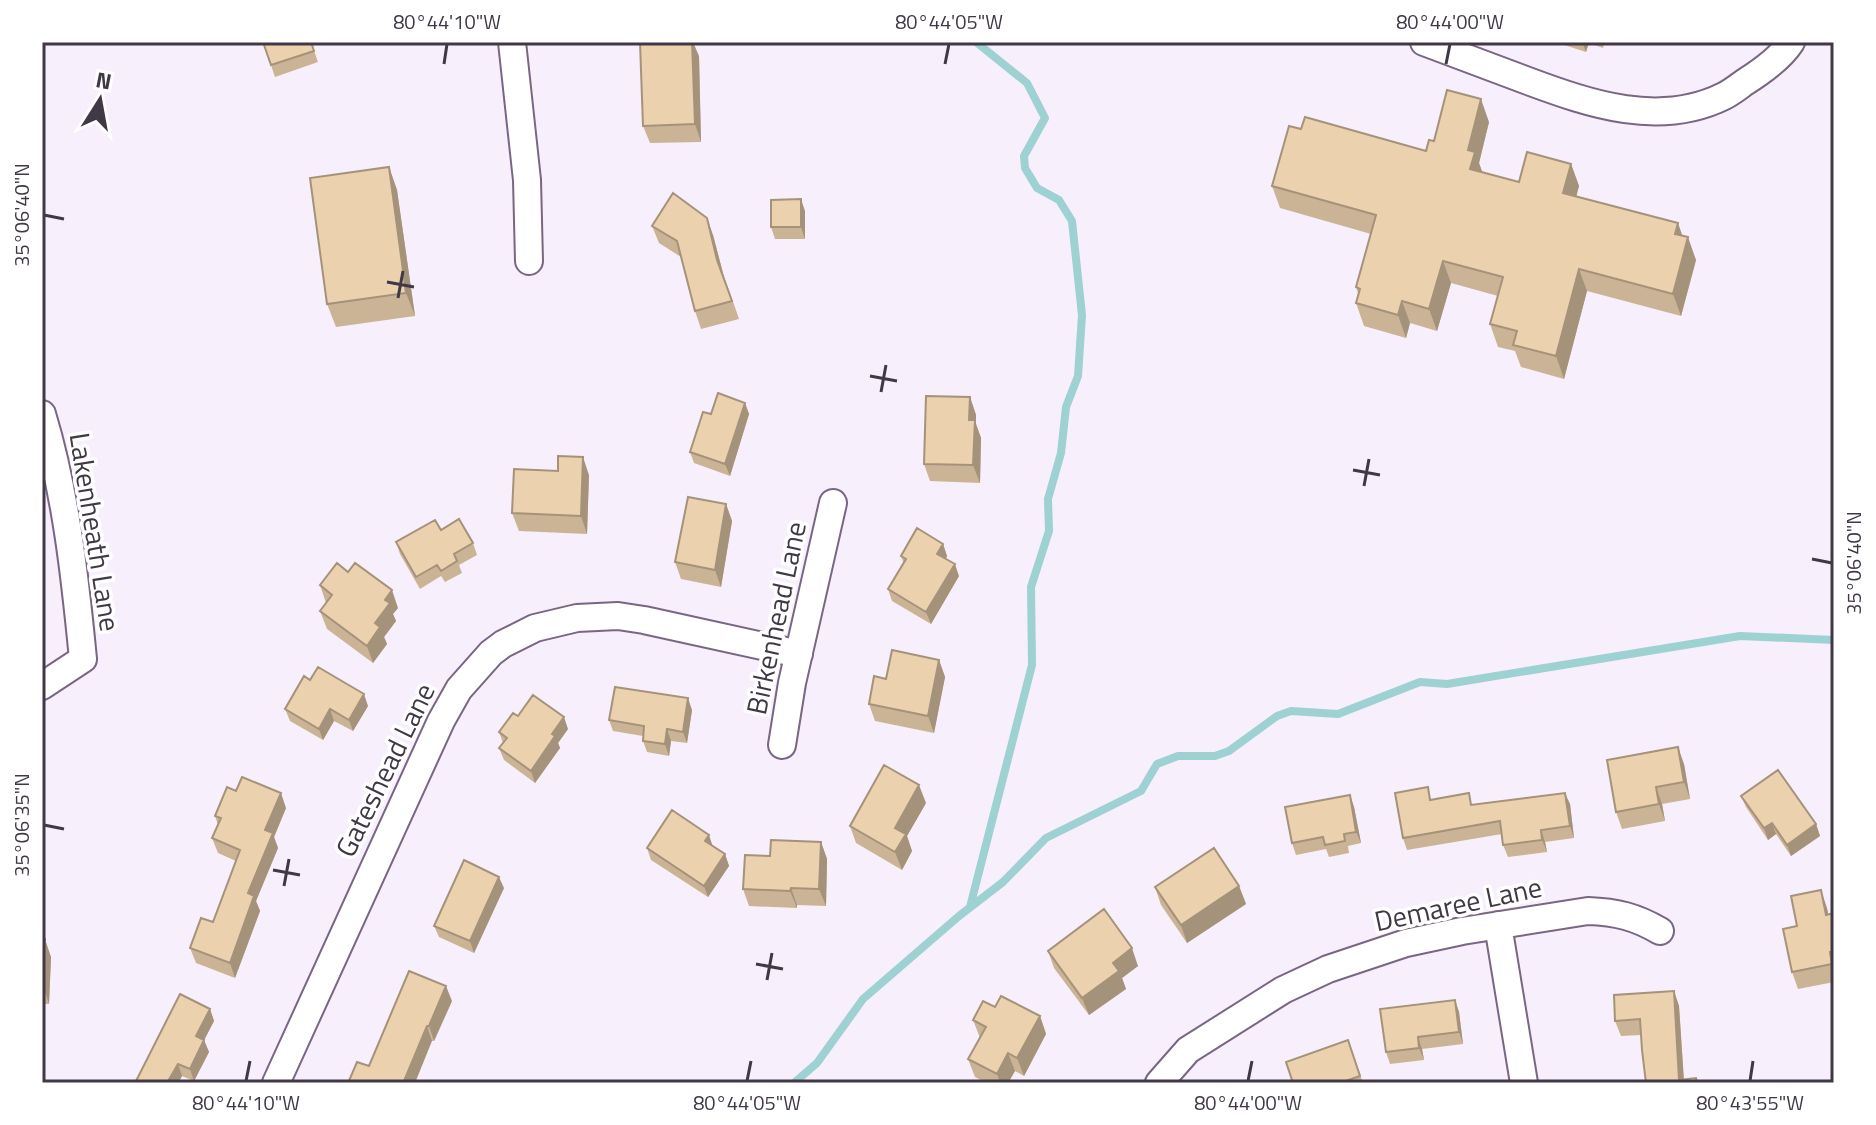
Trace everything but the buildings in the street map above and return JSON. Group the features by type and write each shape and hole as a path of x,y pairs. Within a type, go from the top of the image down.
{"street":[{"path":"512,42 527,180 529,261"},
{"path":"1424,42 1572,98 1630,111 1678,109 1724,96 1761,72 1791,42"},
{"name":"Lakenheath Lane","path":"42,414 59,476 83,659 42,686"},
{"name":"Birkenhead Lane","path":"782,745 792,683 833,503"},
{"name":"Gateshead Lane","path":"276,1083 441,721 459,689 491,653 535,628 577,618 618,616 799,654"},
{"name":"Demaree Lane","path":"1159,1083 1188,1050 1283,990 1317,974 1406,943 1588,911 1629,916 1660,931"},
{"path":"1498,925 1524,1083"}],"waterway":[{"path":"970,907 1032,665 1031,587 1049,531 1048,499 1061,453 1066,407 1078,376 1082,315 1072,221 1059,200 1037,188 1025,168 1024,156 1045,118 1027,83 976,42"},
{"path":"794,1083 817,1063 863,999 1003,882 1046,838 1141,791 1157,764 1178,756 1215,756 1229,751 1277,716 1291,711 1338,714 1420,682 1447,684 1740,636 1834,640"}]}
